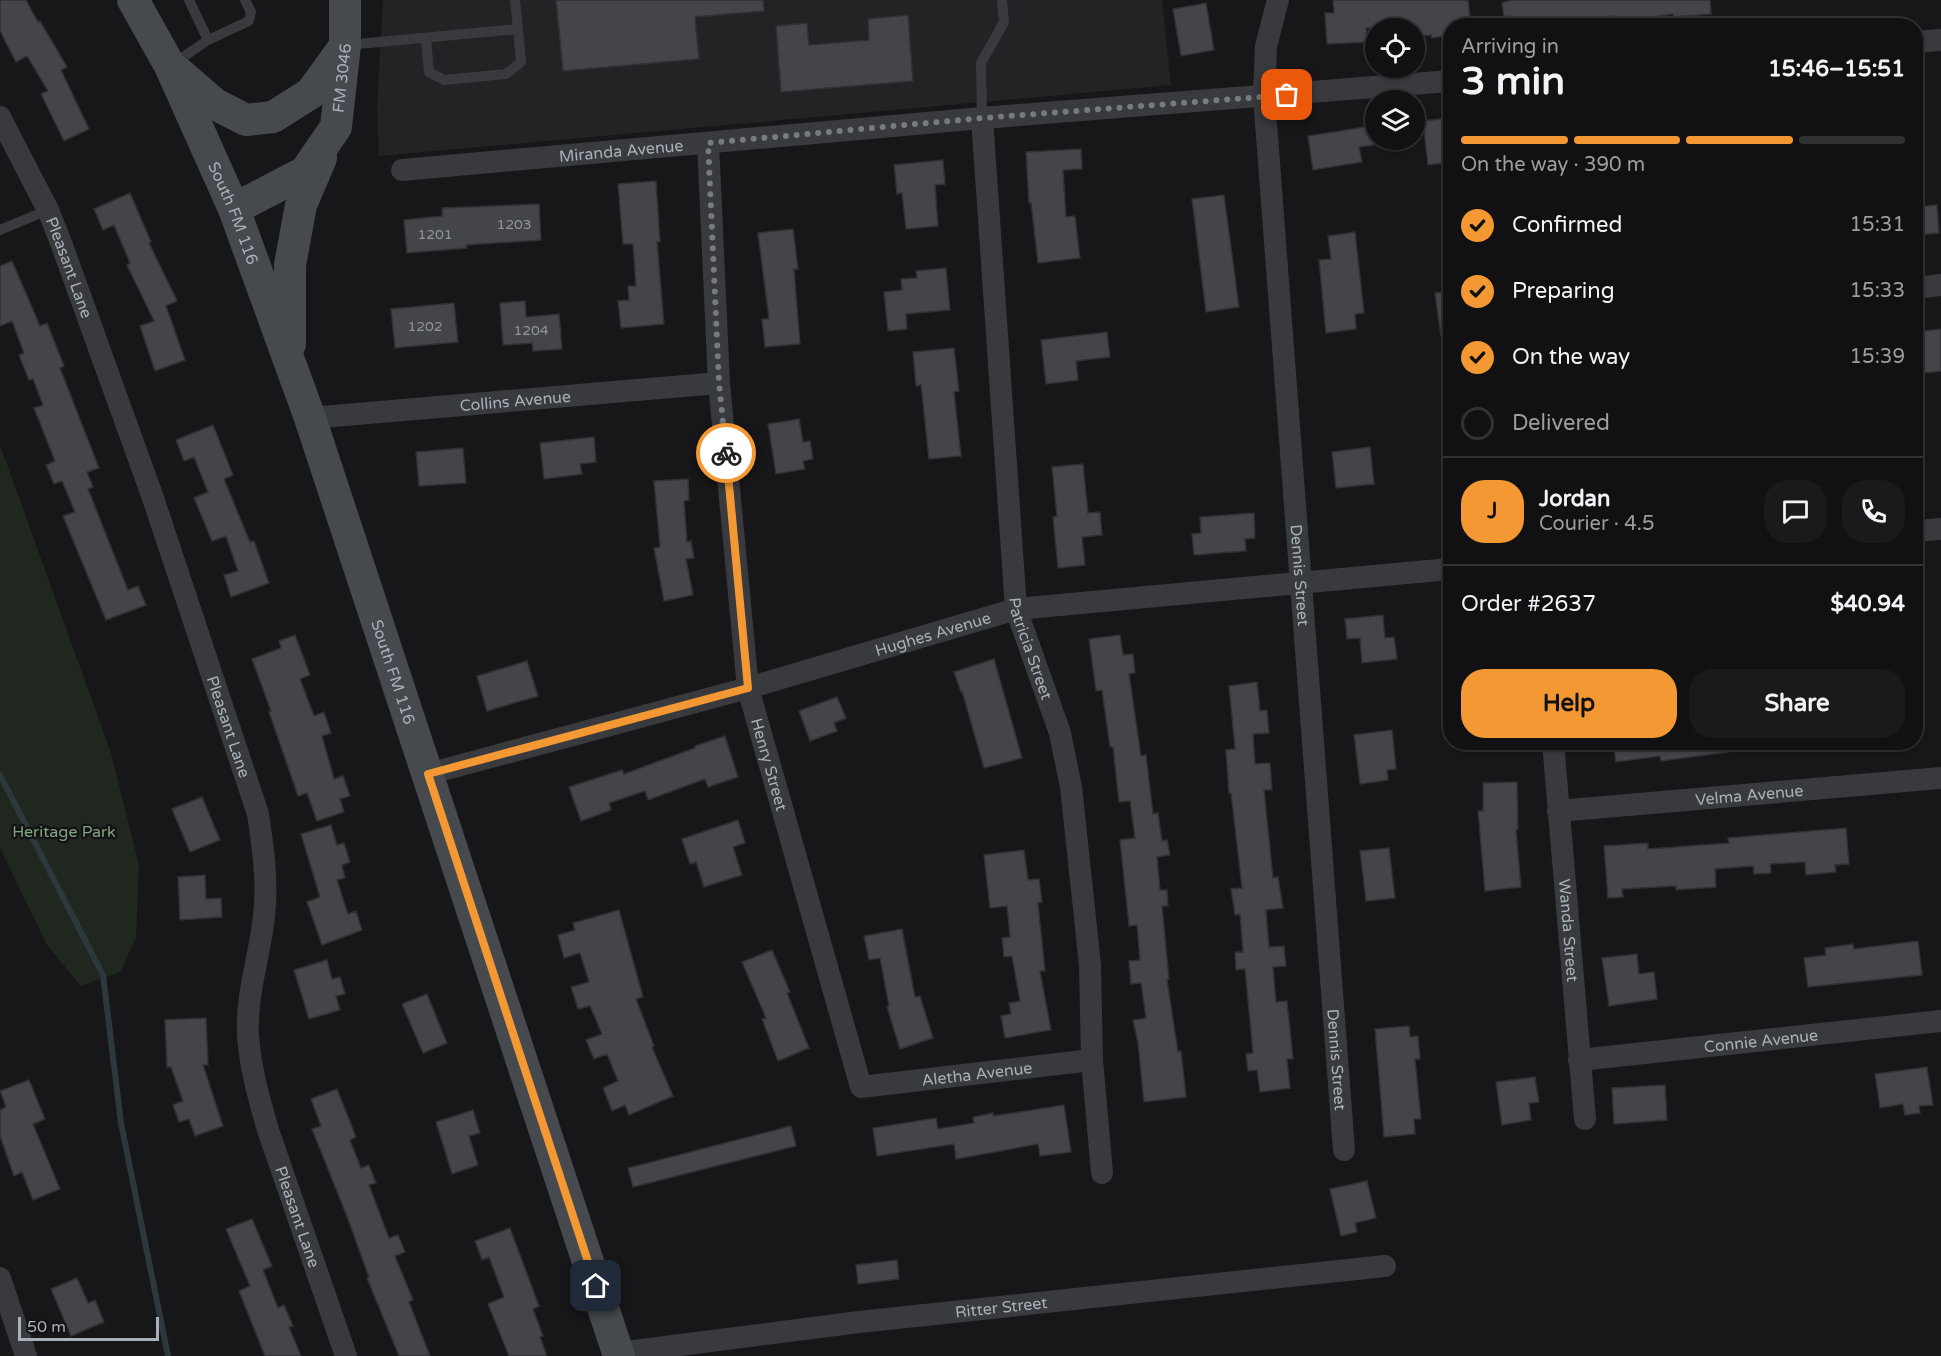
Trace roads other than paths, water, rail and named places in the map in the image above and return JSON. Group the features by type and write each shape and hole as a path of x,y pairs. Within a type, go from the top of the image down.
{"main road":[{"name":"South FM 116","path":"133,0 170,66 234,209 310,418 619,1354"},
{"name":"FM 3046","path":"234,209 305,172 336,128 345,45 345,0"},
{"path":"170,66 215,105 246,120 273,117 311,93 345,45"},
{"path":"290,365 290,265 301,205 333,132"}],"street":[{"name":"Dennis Street","path":"1278,0 1266,46 1264,98 1344,1150"},
{"path":"1923,41 1941,40"},
{"name":"Miranda Avenue","path":"402,170 982,118 1264,98 1443,82"},
{"name":"Pleasant Lane","path":"0,117 48,210 153,498 258,814 266,862 264,915 253,977 248,1034 258,1094 268,1130 346,1356"},
{"name":"Patricia Street","path":"982,118 1016,609 1060,733 1071,786 1090,964 1092,1060 1102,1173"},
{"name":"Henry Street","path":"708,143 719,383 748,688 861,1087"},
{"path":"1923,287 1941,285"},
{"name":"Collins Avenue","path":"310,418 719,383"},
{"path":"1923,530 1941,529"},
{"name":"Hughes Avenue","path":"428,774 748,688 1016,609 1443,570"},
{"name":"Wanda Street","path":"1554,750 1585,1119"},
{"name":"Velma Avenue","path":"1558,811 1941,778"},
{"name":"Connie Avenue","path":"1580,1060 1941,1022"},
{"name":"Aletha Avenue","path":"861,1087 1092,1060"},
{"name":"Ritter Street","path":"619,1354 859,1322 1385,1266"},
{"path":"0,1278 26,1356"}],"lane":[{"path":"189,0 208,40"},
{"path":"170,66 208,40 249,21 251,12 245,0"},
{"path":"426,38 429,72 444,80 506,74 521,62 515,0"},
{"path":"982,118 981,63 1004,22 1002,0"},
{"path":"345,45 518,29"},
{"path":"0,230 48,210"}],"waterway":[{"path":"0,775 103,975 121,1123 168,1356"}],"park label":[{"name":"Heritage Park","path":"64,831"}]}
